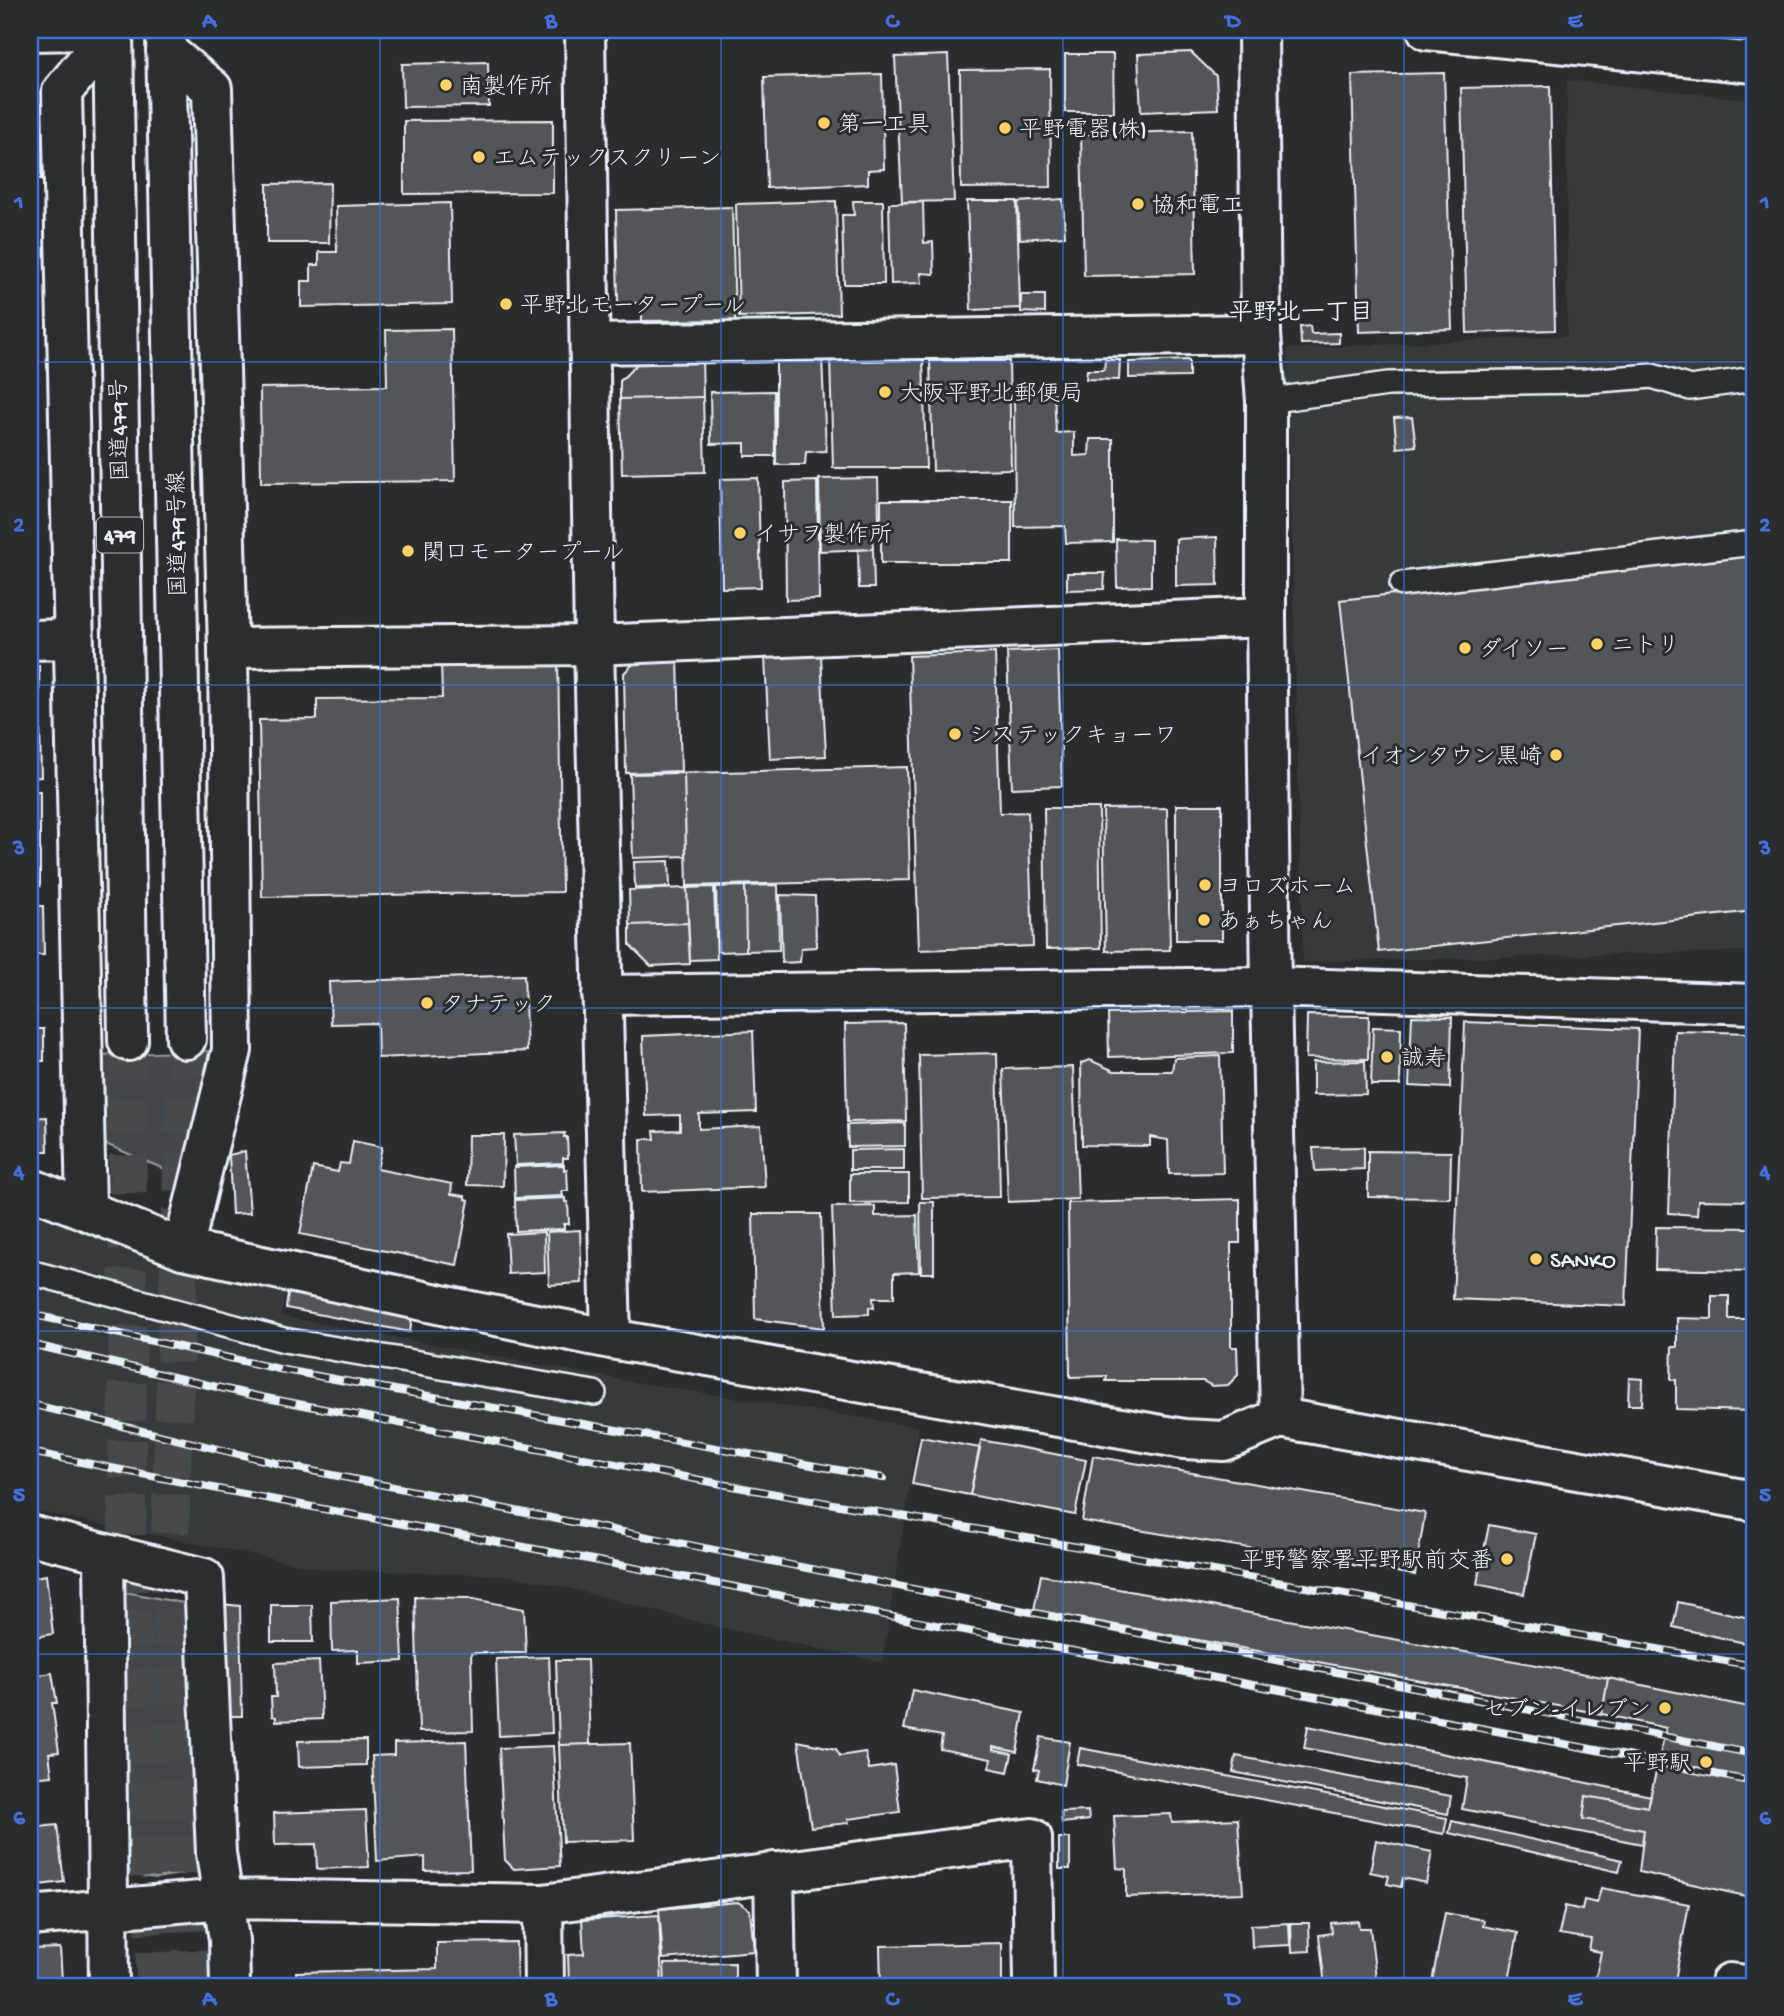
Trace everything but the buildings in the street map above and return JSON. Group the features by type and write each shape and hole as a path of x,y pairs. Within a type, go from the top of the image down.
{"main road":[{"path":"30,31 87,30"},
{"path":"86,1209 62,92 112,30"},
{"name":"国道479号","path":"112,30 128,1041"},
{"path":"585,30 594,645 611,1339"},
{"path":"1258,30 1261,334 1266,401 1271,986 1280,1418"},
{"path":"1427,30 1754,63"},
{"path":"166,40 212,89 228,648 232,1050 183,1249"},
{"name":"国道479号線","path":"166,40 186,1039"},
{"path":"590,344 1261,334"},
{"path":"228,648 594,645 1266,617"},
{"path":"30,640 72,639"},
{"path":"602,995 1271,986 1754,1004"},
{"path":"30,1188 183,1249 611,1339 1184,1439 1224,1441 1280,1418 1754,1501"},
{"path":"30,1535 204,1578 216,1853 229,1940 230,1986"},
{"path":"104,1555 109,1986"},
{"path":"30,1916 223,1899 543,1904 1032,1838 1034,1986"},
{"path":"774,1872 776,1986"},
{"path":"543,1904 544,1986"},
{"path":"1730,1986 1730,1983 1754,1986"}],"lane":[{"path":"1266,401 1388,384 1585,381 1652,376 1690,388 1754,379"},
{"path":"1402,584 1754,543"},
{"path":"30,1272 284,1340 594,1393"}],"shaded area":[{"path":"1567,80 1754,100 1754,951 1303,962 1287,349 1567,336"},
{"path":"209,1051 183,1177 101,1142 99,1055"},
{"path":"30,1210 95,1235 285,1293 281,1316 627,1381 919,1427 882,1662 718,1627 549,1583 502,1575 324,1569 30,1510"},
{"path":"120,1591 183,1603 191,1620 191,1735 203,1855 192,1872 156,1878 133,1875 124,1864"}],"tunnel":[{"path":"186,1039 169,1568 191,1986"},
{"path":"128,1041 127,1553 155,1942 155,1986"}],"railway":[{"path":"30,1314 279,1369 883,1478"},
{"path":"30,1344 256,1396 743,1488 1754,1666"},
{"path":"30,1404 297,1468 1754,1754"},
{"path":"30,1452 1754,1782"}],"place":[{"name":"南製作所","path":"446,85"},
{"name":"第一工具","path":"824,123"},
{"name":"平野電器(株)","path":"1005,128"},
{"name":"エムテックスクリーン","path":"479,157"},
{"name":"協和電工","path":"1138,204"},
{"name":"平野北モータープール","path":"506,304"},
{"name":"大阪平野北郵便局","path":"885,392"},
{"name":"イサヲ製作所","path":"740,533"},
{"name":"関口モータープール","path":"408,551"},
{"name":"ニトリ","path":"1597,644"},
{"name":"ダイソー","path":"1465,648"},
{"name":"システックキョーワ","path":"955,734"},
{"name":"イオンタウン黒崎","path":"1556,755"},
{"name":"ヨロズホーム","path":"1205,885"},
{"name":"あぁちゃん","path":"1204,920"},
{"name":"タナテック","path":"427,1003"},
{"name":"誠寿","path":"1387,1057"},
{"name":"SANKO","path":"1536,1259"},
{"name":"平野警察署平野駅前交番","path":"1507,1559"},
{"name":"セブン-イレブン","path":"1665,1708"},
{"name":"平野駅","path":"1706,1762"}],"district":[{"name":"平野北一丁目","path":"1301,311"}]}
